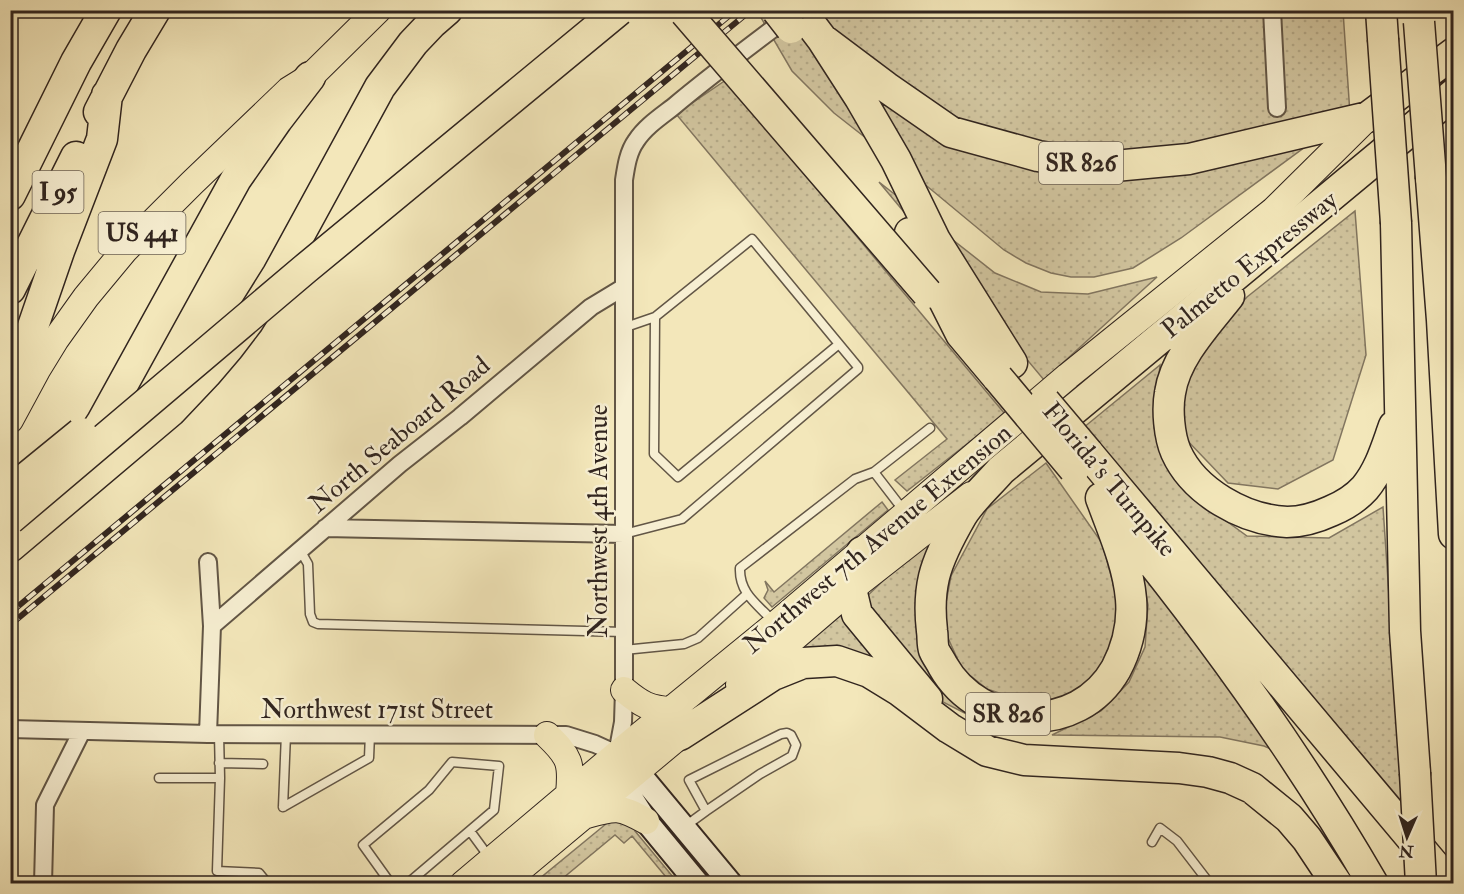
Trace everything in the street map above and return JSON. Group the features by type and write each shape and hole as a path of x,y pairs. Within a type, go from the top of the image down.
{"highway":[{"name":"I 95","path":"10,195 76,62 105,10"},
{"name":"I 95","path":"10,289 107,95 155,10"},
{"path":"11,537 171,411 229,347 248,322 278,274 380,87 413,43 447,10"},
{"path":"10,491 592,10"},
{"path":"11,537 305,269 619,10"},
{"path":"684,11 961,334"},
{"path":"1419,16 1442,320 1454,534"},
{"path":"799,19 860,98 896,160 935,240 1005,370"},
{"name":"SR 826","path":"799,19 886,87 951,132 1038,156 1104,167 1189,159 1368,117 1454,53"},
{"name":"SR 826","path":"799,19 871,154 961,334 1005,370 1081,461 1101,498 1126,568 1131,600 1130,630 1123,655 1110,679 1089,699 1062,714 1032,717 1002,714 973,700 950,678 934,649 930,614 934,578 946,545 964,513 1001,470"},
{"path":"1382,25 1396,223 1405,631 1421,884"},
{"path":"11,537 78,458 102,422 236,179 310,77"},
{"name":"Palmetto Expressway","path":"1001,470 1454,94"},
{"path":"10,393 58,251 102,139 107,95"},
{"path":"1259,256 1179,362 1170,392 1169,421 1176,451 1191,476 1219,500 1250,516 1288,522 1317,517 1341,507 1364,489 1382,462 1401,406"},
{"name":"Florida's Turnpike","path":"1081,461 1450,884"},
{"name":"Florida's Turnpike","path":"1101,498 1228,661 1338,823 1373,884"},
{"path":"862,552 851,589 857,614 949,728"},
{"path":"676,722 772,675 803,663 837,661 869,672 900,691 949,728 987,751 1024,760 1179,768 1230,778 1252,788 1288,818 1307,839 1337,884"}],"main road":[{"name":"US 441","path":"10,420 56,339 114,262 157,217 290,90 310,77 378,10"},
{"name":"Northwest 7th Avenue Extension","path":"502,884 629,777 676,722 776,624 1068,376 1274,210 1368,117"},
{"name":"Northwest 7th Avenue Extension","path":"463,884 616,754 676,722 851,589 1001,470"},
{"path":"624,690 646,706 656,709 676,722"},
{"path":"547,735 567,757 571,777 569,794"},
{"path":"584,816 611,808 621,808 646,821"}],"street":[{"path":"1272,10 1277,108"},
{"name":"Northwest 4th Avenue","path":"616,754 623,722 624,690 624,180 629,154 645,130 703,81 799,19"},
{"name":"North Seaboard Road","path":"212,626 400,464 591,307 624,287"},
{"path":"325,528 624,534"},
{"path":"208,562 214,734"},
{"name":"Northwest 171st Street","path":"10,729 214,734 566,735 595,744 616,754"},
{"path":"43,884 45,805 82,731"},
{"path":"616,754 629,777 646,821 698,884"},
{"path":"629,777 683,828 731,884"}],"lane":[{"path":"623,328 655,317 752,239 858,367 857,371 682,519 624,534"},
{"path":"655,317 654,454 678,477 839,344"},
{"path":"776,624 747,594 740,580 740,568 855,478 874,472 930,428"},
{"path":"874,472 906,514"},
{"path":"300,550 308,564 310,614 313,621 318,624 624,632"},
{"path":"624,650 684,644 698,638 747,594"},
{"path":"214,734 220,778 217,871 259,873 268,884"},
{"path":"286,734 283,807 369,758 370,734"},
{"path":"683,828 760,774 792,756 796,745 790,735 781,734 690,780 706,811"},
{"path":"391,884 363,845 429,790 452,762 499,766 495,810 407,884"},
{"path":"219,763 262,764"},
{"path":"159,778 220,778"},
{"path":"1152,842 1160,828 1177,841 1210,884"},
{"path":"470,831 491,860"}],"shaded area":[{"path":"767,10 1343,11 1350,114 1181,238 1133,268 1094,277 1071,277 1051,273 1026,263 1004,250 834,113 792,71 760,16"},
{"path":"726,80 1005,414 907,491 895,480 947,439 676,114"},
{"path":"879,182 995,273 1041,292 1088,294 1157,277 1044,380"},
{"path":"1355,211 1366,355 1333,460 1278,489 1228,483 1182,435 1181,367 1247,297"},
{"path":"1160,365 1154,428 1188,493 1247,536 1329,538 1383,507 1403,803 1083,428"},
{"path":"1046,463 1102,543 1120,608 1110,656 1078,692 1055,701 1026,702 987,689 962,669 948,638 945,608 951,576 987,509"},
{"path":"882,502 888,510 772,607 764,598 768,590 765,581 774,592"},
{"path":"944,522 921,581 954,700 992,727 937,699 861,602"},
{"path":"1141,568 1310,766 1264,746 1220,737 1052,735 1101,711 1129,682 1145,647 1148,605"},
{"path":"843,613 904,684 795,650"},
{"path":"612,819 638,828 635,831 678,883 671,883 632,836 624,843 615,835 557,883 533,884"}],"railway":[{"path":"10,613 736,10"},
{"path":"10,625 751,10"}]}
